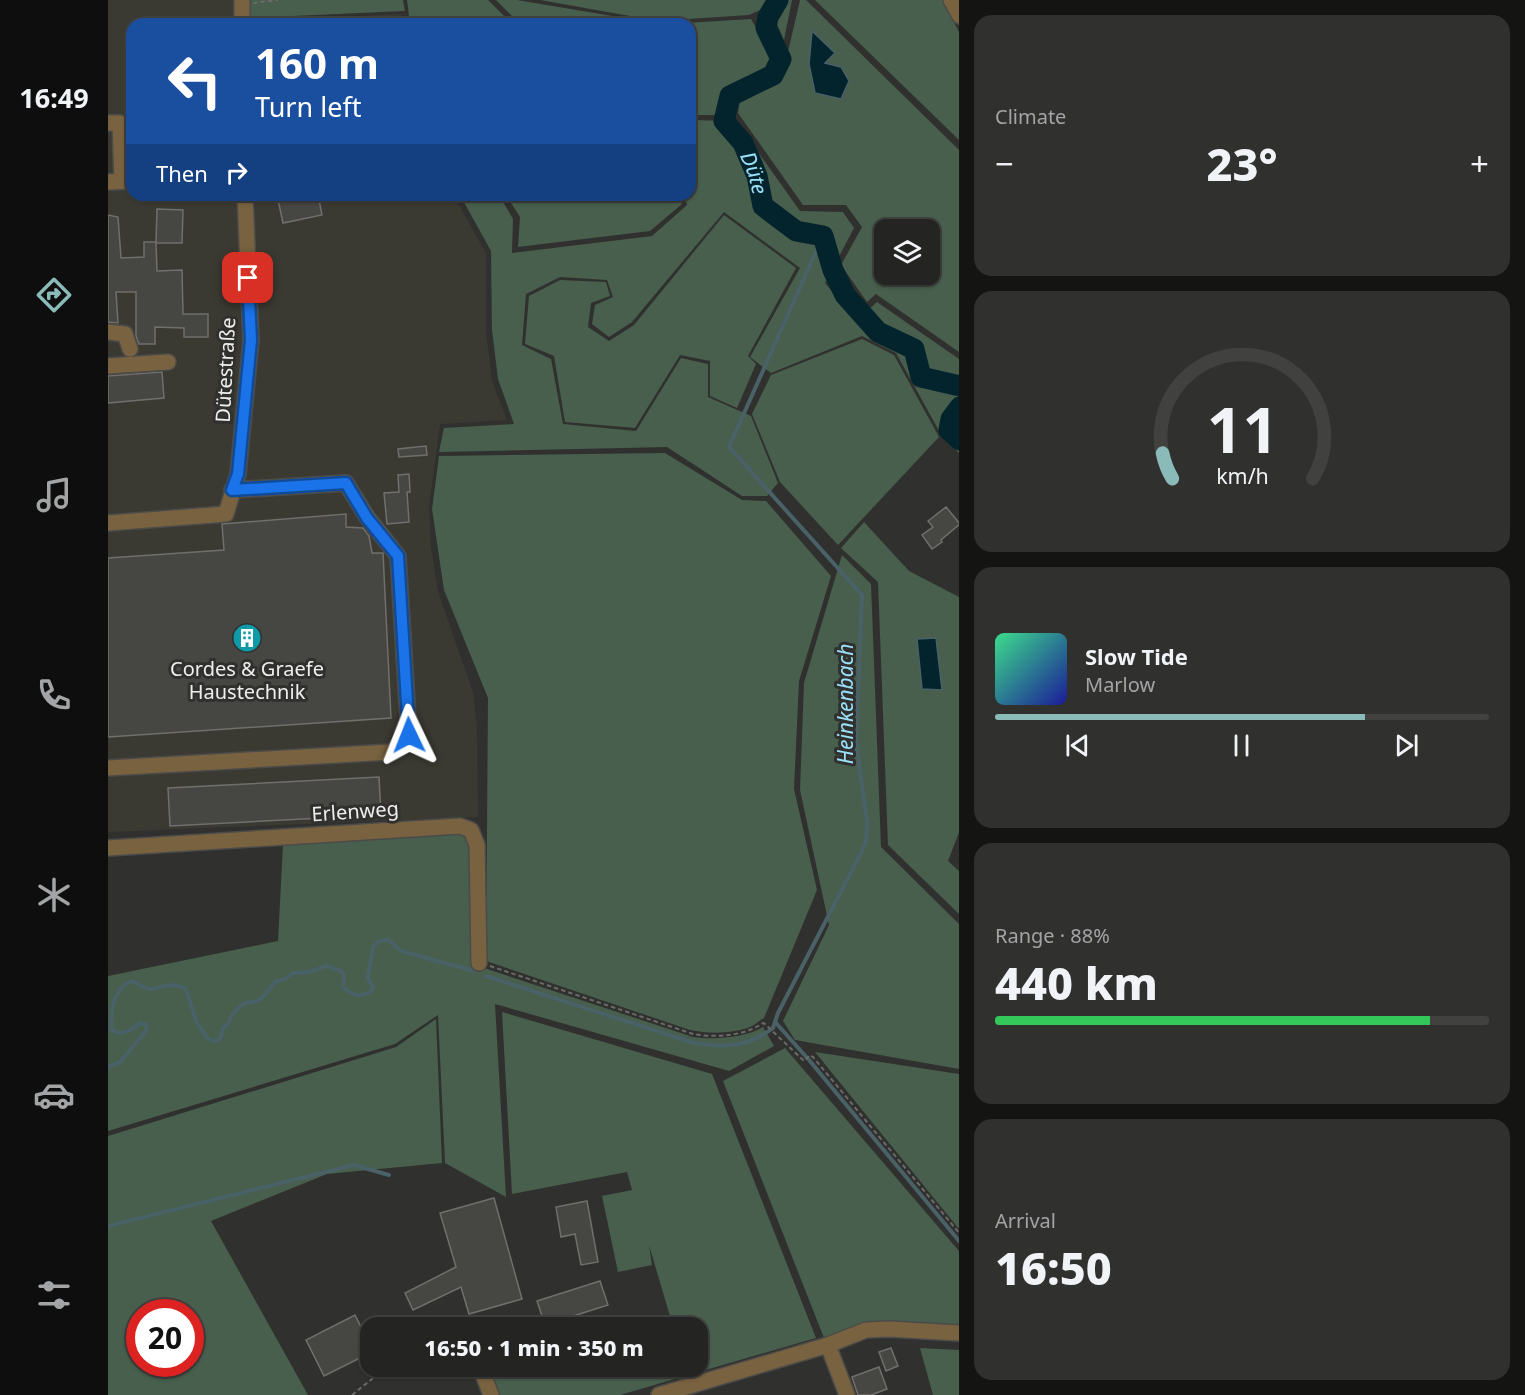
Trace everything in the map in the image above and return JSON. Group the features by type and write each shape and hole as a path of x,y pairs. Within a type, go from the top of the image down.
{"street":[{"path":"951,0 959,14"},
{"path":"242,2 242,18"},
{"path":"108,123 120,123 120,181"},
{"name":"Dütestraße","path":"108,523 226,514 238,474 251,340 245,201"},
{"path":"108,332 125,334 130,349"},
{"path":"108,366 168,362"},
{"path":"108,768 391,752 409,735 398,556 367,518 346,483 232,490"},
{"name":"Erlenweg","path":"108,848 460,826 471,830 477,845 479,963"},
{"path":"659,1395 828,1345 866,1330 959,1333"},
{"path":"828,1345 847,1395"},
{"path":"484,1377 491,1395"}],"path":[{"path":"242,2 278,0"},
{"path":"479,963 693,1034 705,1036 738,1033 765,1024 804,1061 809,1056 813,1057 959,1233"},
{"path":"352,1395 374,1377"}],"shaded area":[{"path":"108,0 244,0 244,18 126,18 126,201 456,201 486,253 486,332 492,381 507,420 440,424 429,506 431,547 438,592 473,692 477,729 478,817 108,832"},
{"path":"401,14 402,18 322,18"}],"green space":[{"path":"249,0 403,0 405,11 249,18"},
{"path":"407,0 488,0 506,18 409,18"},
{"path":"496,0 517,0 624,18 514,18"},
{"path":"540,0 792,0 784,40 769,6 749,15 696,18 641,18"},
{"path":"800,0 806,0 959,150 959,352 876,294 867,302 841,265 862,227 846,205 803,205 738,113 740,100 781,82"},
{"path":"815,0 943,0 959,32 959,140"},
{"path":"751,19 773,57 768,67 723,88 717,115 696,115 696,22"},
{"path":"696,120 736,121 800,211 843,212 854,228 825,283 856,321 877,302 959,359 959,396 946,414 959,426 959,453 943,438 896,353 862,336 771,373 750,357 800,268 724,212 632,322 609,337 592,324 595,305 613,297 607,280 560,277 526,294 522,345 551,359 563,424 636,431 681,358 708,364 708,397 751,416 778,483 767,496 742,496 667,447 439,452 444,428 514,424 498,379 492,330 491,251 463,201 502,201 513,219 512,253 652,236 687,205 686,201 696,201"},
{"path":"510,201 681,201 682,204 650,231 518,247 520,217"},
{"path":"724,215 796,268 748,356 756,364 737,408 710,396 710,361 680,355 635,428 565,422 554,356 525,344 529,296 560,280 606,282 610,296 591,303 588,327 609,341 634,325"},
{"path":"862,339 894,355 939,437 838,545 780,482 752,414 771,375"},
{"path":"665,453 742,500 766,501 831,576 799,681 794,789 817,890 764,1018 745,1029 730,1032 713,1033 690,1030 486,961 488,698 444,590 432,509 439,456"},
{"path":"864,522 909,571 959,597 959,833 948,861 959,871 959,914 888,845 878,582 841,548"},
{"path":"842,555 871,584 881,847 959,924 959,1069 795,1040 783,1021 829,925 800,790 804,683"},
{"path":"460,829 469,835 473,847 475,965 693,1037 729,1037 747,1034 763,1027 774,1046 729,1071 495,1004 506,1197 445,1163 438,1015 395,1044 108,1131 108,976 278,941 283,845"},
{"path":"502,1012 712,1074 816,1338 708,1369 708,1317 670,1317 649,1245 652,1265 618,1272 602,1196 632,1190 627,1172 512,1194"},
{"path":"436,1019 442,1163 327,1174 211,1221 308,1395 108,1395 108,1136 396,1047"},
{"path":"785,1048 959,1251 959,1328 864,1327 824,1338 723,1081"},
{"path":"815,1052 959,1074 959,1229"},
{"path":"920,1348 959,1350 959,1395 933,1395"},
{"path":"682,1377 620,1395 500,1395 494,1378"}],"water":[{"path":"812,31 835,53 825,63 841,67 849,81 841,99 815,93 809,64"},
{"path":"936,638 942,690 922,689 917,639"}],"building":[{"path":"278,201 319,201 322,215 283,223"},
{"path":"157,209 183,210 182,243 156,243 157,271 182,270 183,314 208,314 208,337 184,337 184,328 155,327 155,344 139,344 136,336 136,292 116,292 118,323 108,322 108,215 118,217 121,258 144,257 144,242 156,242"},
{"path":"162,372 164,398 108,403 108,376"},
{"path":"426,446 427,455 399,457 398,449"},
{"path":"409,474 410,492 407,492 409,522 387,524 384,493 399,492 398,475"},
{"path":"946,507 959,525 932,549 922,535 933,527 928,521"},
{"name":"Cordes & Graefe Haustechnik","path":"346,514 346,527 363,528 369,536 372,553 383,553 391,718 108,737 108,558 224,550 222,524"},
{"path":"379,777 381,815 170,826 168,788"},
{"path":"494,1198 522,1299 469,1314 461,1287 413,1310 405,1293 456,1267 440,1213"},
{"path":"587,1201 598,1262 581,1265 575,1234 561,1237 556,1207"},
{"path":"600,1281 608,1305 570,1317 542,1317 537,1301"},
{"path":"355,1315 360,1325 360,1358 324,1376 306,1340"},
{"path":"891,1348 898,1366 886,1371 879,1352"},
{"path":"879,1367 887,1389 871,1395 858,1395 852,1377"}],"waterway":[{"name":"Düte","path":"778,0 768,17 766,28 781,59 773,75 730,96 724,121 743,143 757,176 763,206 796,231 823,236 833,270 845,295 878,332 914,349 921,377 959,386"},
{"name":"Heinkenbach","path":"486,976 694,1043 726,1045 745,1042 773,1028 778,1013 862,851 866,840 867,822 856,741 862,595 729,447 823,236"},
{"name":"Düte","path":"959,408 951,419 949,430 959,439"},
{"name":"Heinkenbach","path":"108,1067 120,1062 146,1031 146,1025 140,1023 123,1033 112,1030 114,1002 120,990 131,981 149,989 169,985 185,988 196,1022 212,1041 219,1040 223,1028 239,1007 245,1003 258,1001 275,982 293,973 310,972 326,966 344,974 343,987 350,993 359,995 370,993 373,987 368,976 373,947 379,941 389,940 401,951 474,971"},
{"path":"776,1023 959,1241"},
{"path":"108,1226 354,1165 389,1175"}],"place":[{"name":"Cordes & Graefe Haustechnik","path":"247,638"}],"route":[{"path":"248,278 251,340 238,474 232,490 346,483 367,518 398,556 409,735"}]}
